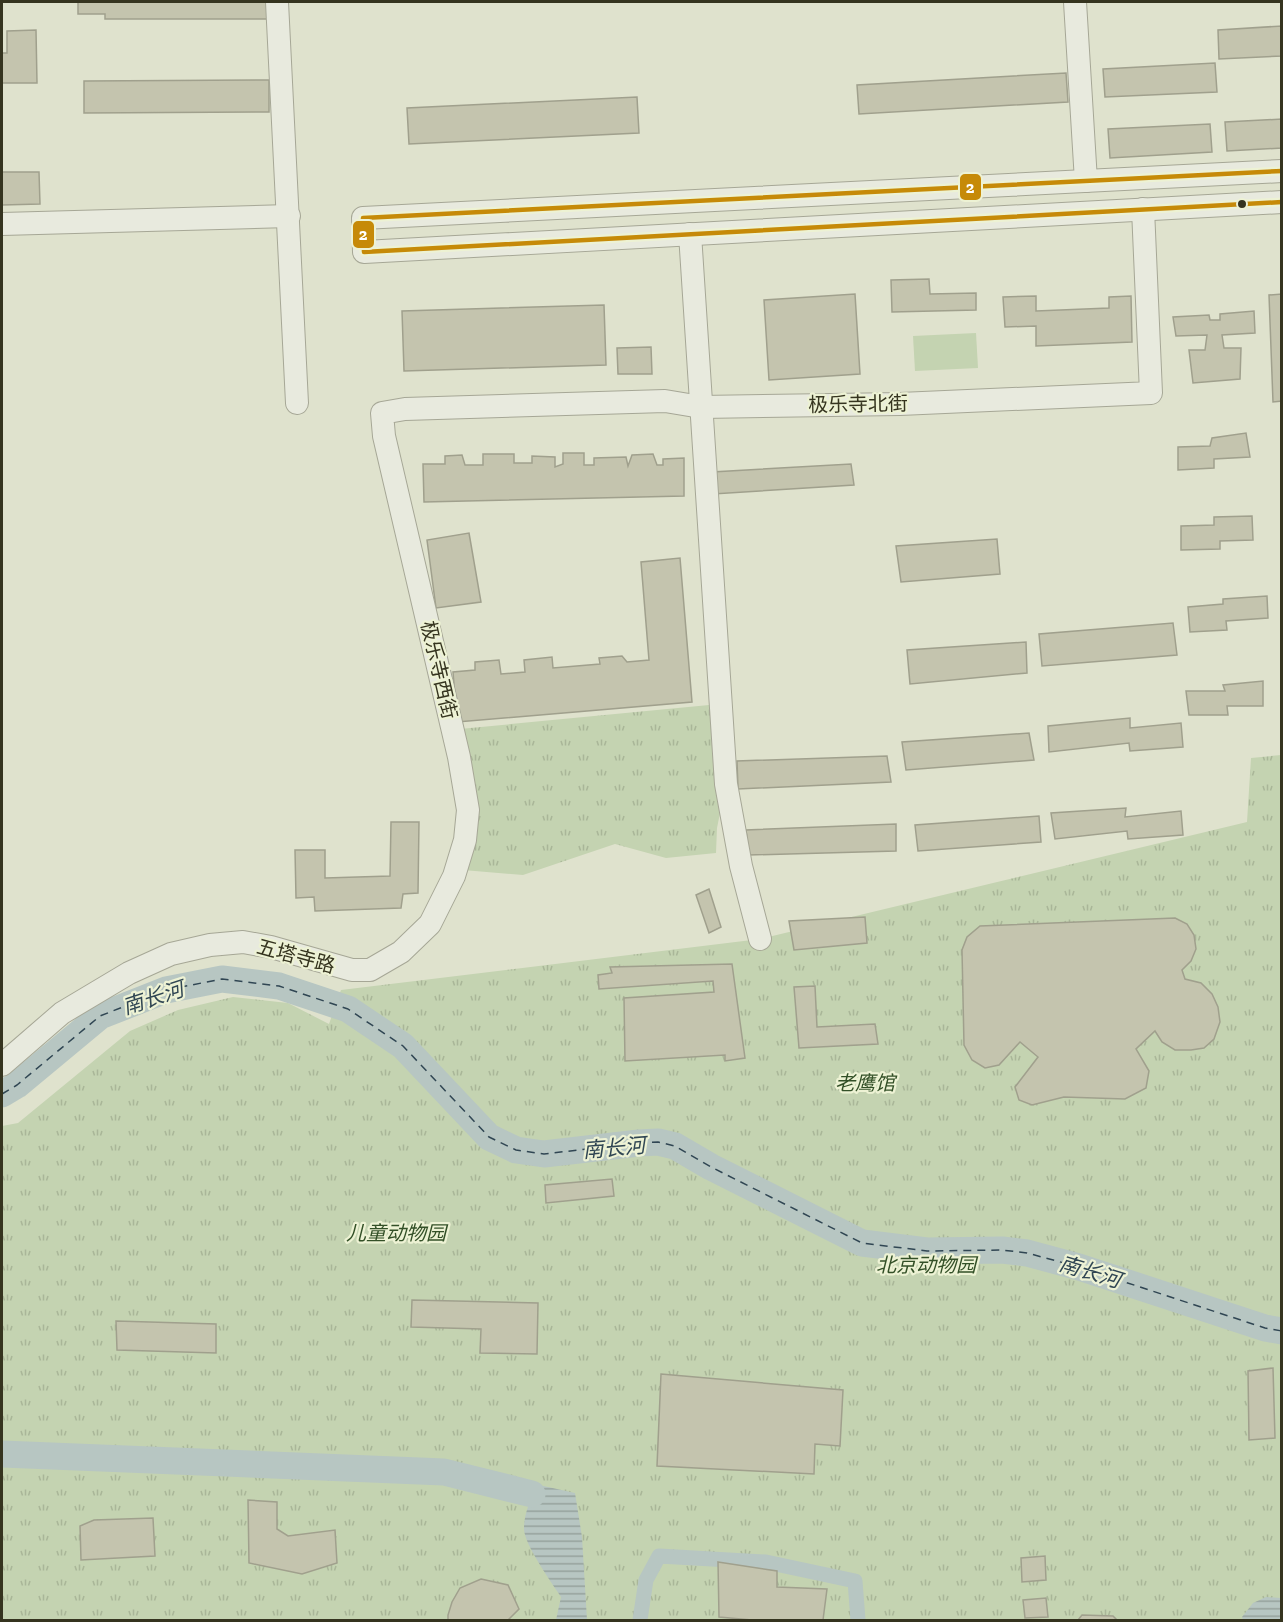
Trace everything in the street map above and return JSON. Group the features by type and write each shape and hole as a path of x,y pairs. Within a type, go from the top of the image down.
{"street":[{"path":"277,2 297,404"},
{"path":"1075,2 1086,181"},
{"path":"1281,171 363,218 364,252 1281,202"},
{"name":"极乐寺北街","path":"382,412 405,409 665,401 701,408 900,404 1152,393 1143,209"},
{"path":"530,210 531,243"},
{"path":"2,224 289,216"},
{"path":"690,234 726,784 741,866 760,939"},
{"name":"极乐寺西街","path":"382,412 384,436 459,757 468,810 465,840 454,876 430,924"},
{"name":"五塔寺路","path":"2,1065 62,1013 129,973 171,954 210,945 243,942 271,947 352,970 370,970 401,952 430,924"}],"green space":[{"path":"976,333 978,368 915,371 913,336"},
{"path":"709,705 723,798 717,828 716,853 666,858 615,844 523,875 463,870 460,729"},
{"name":"北京动物园","path":"1281,755 1281,1620 2,1620 2,1126 18,1123 130,1031 178,1010 233,997 288,1003 329,1024 341,990 760,939 1247,822 1251,758"}],"shaded area":[{"path":"539,1485 575,1493 582,1537 587,1620 556,1620 561,1597 539,1563 525,1535 524,1523 527,1511"},
{"path":"1266,1597 1281,1598 1281,1620 1243,1620 1242,1617 1253,1603"}],"building":[{"path":"78,2 267,2 267,19 105,19 105,14 78,14"},
{"path":"1282,26 1282,56 1219,59 1218,30"},
{"path":"36,30 37,83 2,83 2,53 7,53 7,31"},
{"path":"1215,63 1217,92 1105,97 1103,69"},
{"path":"1066,73 1068,102 859,114 857,85"},
{"path":"269,80 269,112 84,113 84,81"},
{"path":"637,97 639,133 409,144 407,108"},
{"path":"1282,119 1282,148 1227,151 1225,122"},
{"path":"1210,124 1212,152 1110,158 1108,129"},
{"path":"2,172 39,172 40,204 2,205"},
{"path":"929,279 930,294 976,293 976,310 892,312 891,280"},
{"path":"855,294 860,374 769,380 764,300"},
{"path":"1282,294 1282,401 1273,402 1269,295"},
{"path":"1036,296 1036,311 1109,308 1109,297 1131,296 1132,342 1036,346 1036,326 1005,327 1003,297"},
{"path":"604,305 606,365 404,371 402,311"},
{"path":"1254,311 1255,333 1222,335 1224,348 1241,348 1240,379 1193,383 1189,350 1205,350 1207,335 1176,336 1173,317 1209,315 1210,320 1220,320 1220,314"},
{"path":"651,347 652,374 618,374 617,348"},
{"path":"1246,433 1250,457 1214,459 1214,468 1178,470 1178,447 1210,446 1212,438"},
{"path":"563,453 584,453 584,465 594,465 594,458 626,457 628,466 632,455 653,454 657,465 663,465 663,459 684,458 684,496 424,502 423,464 445,464 445,456 462,455 465,465 483,465 483,454 514,454 514,463 532,463 532,456 555,457 555,467 563,464"},
{"path":"851,464 854,485 713,494 712,472"},
{"path":"1252,516 1253,540 1220,541 1220,549 1181,550 1181,526 1214,525 1214,517"},
{"path":"469,533 481,602 436,608 427,540"},
{"path":"997,539 1000,574 901,582 896,546"},
{"path":"680,558 692,702 457,722 453,672 475,670 475,662 499,660 501,674 525,672 524,660 552,657 553,668 600,664 599,658 622,656 627,662 649,660 641,562"},
{"path":"1267,596 1268,618 1226,621 1227,630 1190,632 1188,607 1223,604 1223,599"},
{"path":"1173,623 1177,655 1042,666 1039,634"},
{"path":"1026,642 1027,673 910,684 907,650"},
{"path":"1263,681 1263,706 1227,706 1228,715 1189,715 1186,691 1225,691 1223,685"},
{"path":"1130,718 1130,728 1181,723 1183,747 1130,751 1129,743 1049,752 1048,726"},
{"path":"1029,733 1034,760 906,770 902,742"},
{"path":"887,756 891,782 738,789 737,761"},
{"path":"1126,808 1125,817 1181,811 1183,835 1128,839 1127,831 1055,839 1051,813"},
{"path":"1039,816 1041,842 918,851 915,825"},
{"path":"391,822 419,822 418,893 403,894 401,908 315,911 314,897 296,898 295,850 325,850 325,878 390,876"},
{"path":"896,824 896,851 749,855 746,830"},
{"path":"709,889 721,927 709,933 696,895"},
{"path":"865,917 867,943 794,950 789,921"},
{"path":"1175,918 1187,924 1194,935 1196,949 1191,961 1182,970 1185,979 1201,983 1212,994 1218,1007 1220,1022 1214,1039 1204,1048 1175,1050 1162,1042 1155,1031 1136,1049 1149,1071 1146,1088 1125,1099 1064,1097 1032,1105 1019,1100 1015,1087 1038,1057 1020,1042 999,1065 985,1068 972,1060 964,1045 962,950 967,937 980,926"},
{"path":"732,964 745,1058 725,1061 725,1055 625,1061 624,998 714,992 713,981 599,989 598,975 612,973 610,967"},
{"path":"815,986 817,1027 875,1024 878,1044 799,1048 794,987"},
{"path":"612,1179 614,1196 546,1203 545,1185"},
{"path":"412,1300 538,1303 537,1354 480,1353 481,1329 411,1327"},
{"path":"116,1321 216,1324 216,1353 117,1350"},
{"path":"1273,1368 1275,1438 1249,1440 1248,1371"},
{"path":"661,1374 843,1390 840,1446 815,1444 814,1474 657,1466"},
{"path":"248,1500 277,1502 277,1529 288,1536 335,1530 337,1563 302,1574 249,1563"},
{"path":"153,1518 155,1556 81,1560 80,1526 94,1520"},
{"path":"1045,1556 1046,1580 1022,1582 1021,1558"},
{"path":"718,1562 777,1571 777,1587 827,1589 823,1620 752,1620 719,1617"},
{"path":"481,1579 508,1585 519,1609 508,1620 448,1620 452,1602 460,1588"},
{"path":"1046,1598 1048,1617 1025,1618 1023,1600"},
{"path":"1082,1615 1113,1616 1117,1620 1078,1620"}],"waterway":[{"name":"南长河","path":"2,1094 17,1085 100,1016 166,990 222,979 279,986 348,1009 403,1046 489,1137 516,1150 544,1154 639,1143 658,1142 675,1146 711,1167 862,1243 927,1251 1002,1250 1027,1253 1079,1267 1265,1328 1282,1331"},
{"path":"2,1454 444,1472 532,1494"},
{"path":"640,1620 646,1580 659,1556 766,1562 855,1581 858,1620"}],"ferry route":[{"path":"2,1094 17,1085 100,1016 166,990 222,979 279,986 348,1009 403,1046 489,1137 516,1150 544,1154 639,1143 658,1142 675,1146 711,1167 862,1243 927,1251 1002,1250 1027,1253 1079,1267 1265,1328 1282,1331"}],"transit line":[{"name":"2","path":"1282,171 363,218 364,252 1282,202"}],"park label":[{"name":"老鹰馆","path":"865,1083"},
{"name":"儿童动物园","path":"396,1233"}]}
